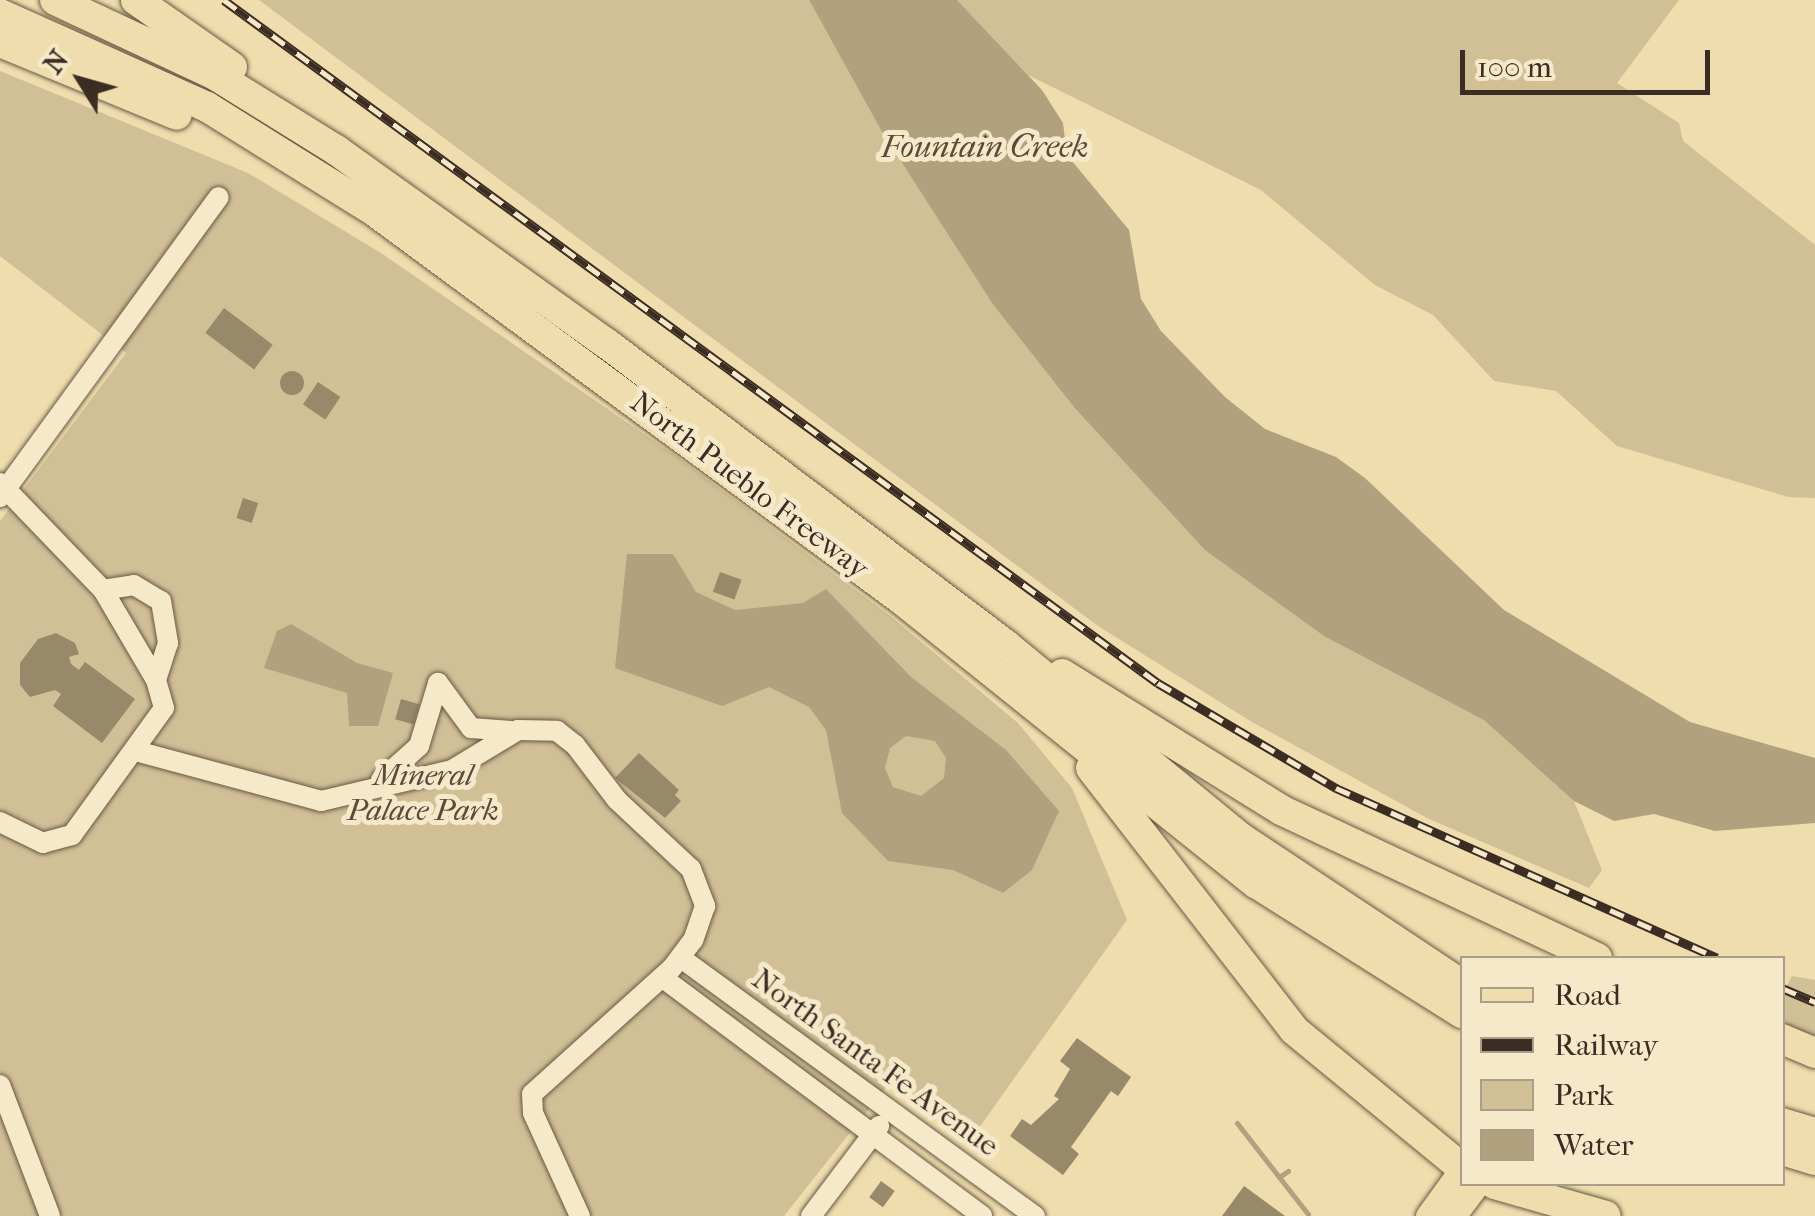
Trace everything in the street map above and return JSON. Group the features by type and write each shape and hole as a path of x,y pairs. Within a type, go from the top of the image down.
{"highway":[{"name":"North Pueblo Freeway","path":"55,0 215,75 336,150 606,343 1006,645 1241,838 1460,984"},
{"path":"136,0 336,150"},
{"name":"North Pueblo Freeway","path":"0,14 112,60 294,158 776,506 1327,934 1460,1013"},
{"path":"0,42 155,104 220,138 294,158"},
{"path":"1006,645 1116,702 1281,810 1592,956"},
{"path":"1058,726 1294,1030 1460,1167"},
{"path":"1785,1040 1815,1053"},
{"path":"1785,1124 1815,1133"},
{"path":"1785,1151 1815,1160"},
{"path":"1501,1186 1606,1216"}],"main road":[{"path":"1428,1216 1460,1172"},
{"path":"1453,1216 1476,1186"}],"street":[{"path":"0,822 32,840 63,841 162,715 156,680 103,590 6,491 218,197"},
{"path":"103,590 134,585 160,600 168,644 156,680"},
{"path":"372,785 394,773 419,746 438,683 471,728 490,734 546,728 567,737 616,800 698,878 705,906 680,958 663,978 532,1094 533,1113 580,1216"},
{"path":"136,751 322,802 372,785 452,770 518,730"},
{"name":"North Santa Fe Avenue","path":"680,958 1034,1216"},
{"name":"North Santa Fe Avenue","path":"663,978 982,1216"},
{"path":"0,1085 50,1216"},
{"path":"812,1216 889,1112"}],"green space":[{"path":"259,0 809,0 882,132 992,303 1526,752 1574,801 1602,870 1589,888 1427,818 1252,722 1098,626"},
{"path":"957,0 1679,0 1617,83 1679,123 1683,141 1815,245 1815,498 1788,497 1617,446 1556,391 1494,381 1433,315 1375,285 1261,190 1028,75"},
{"name":"Mineral Palace Park","path":"0,71 248,173 381,253 676,456 889,615 1018,723 1072,788 1127,920 971,1139 888,1085 784,1216 0,1216 0,521 126,353 0,256"},
{"path":"1792,976 1815,980 1815,1040 1785,1027 1785,989"}],"water":[{"name":"Fountain Creek","path":"809,0 957,0 1042,90 1063,123 1067,155 1129,230 1141,299 1161,331 1225,397 1265,429 1336,457 1365,478 1504,610 1690,722 1815,758 1815,823 1715,831 1654,814 1614,821 1574,801 1484,720 1324,636 1205,550 1074,407 992,303 882,132"},
{"path":"627,554 673,554 696,592 735,610 803,603 826,589 911,677 1006,750 1059,811 1032,870 1003,893 953,870 888,861 842,813 826,730 809,707 769,687 722,706 615,668","holes":["906,736 935,741 946,758 944,778 921,796 893,787 885,768 890,748"]},
{"path":"291,624 357,663 393,673 378,726 349,726 347,693 264,668 277,631"}],"building":[{"path":"224,308 273,345 254,369 205,333"},
{"path":"292,371 304,383 292,395 280,383"},
{"path":"318,382 340,397 325,419 303,404"},
{"path":"243,498 258,503 252,523 237,518"},
{"path":"720,572 742,580 734,600 713,592"},
{"path":"56,633 75,643 79,654 69,657 71,664 79,670 85,662 135,699 102,743 53,706 61,694 55,690 30,697 20,685 20,663 38,639"},
{"path":"401,699 419,704 413,724 395,719"},
{"path":"639,753 679,790 675,795 681,801 665,818 615,778"},
{"path":"1077,1038 1131,1077 1118,1096 1111,1091 1071,1147 1079,1154 1063,1175 1010,1136 1022,1119 1031,1125 1059,1099 1054,1096 1070,1069 1060,1061"},
{"path":"881,1181 895,1191 883,1207 869,1197"},
{"path":"1244,1186 1285,1216 1222,1216"}],"waterway":[{"path":"1237,1123 1279,1177 1288,1171"},
{"path":"1279,1177 1308,1214"}],"railway":[{"path":"224,0 1158,683 1336,788 1713,956"},
{"path":"1785,989 1815,1002"}]}
